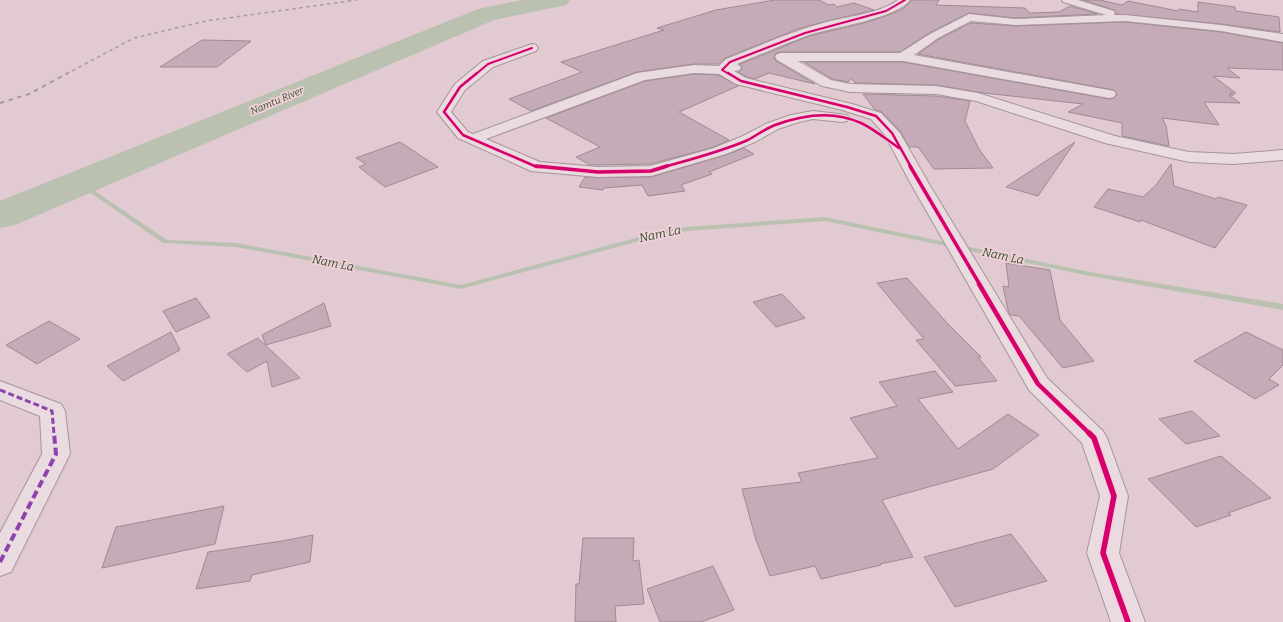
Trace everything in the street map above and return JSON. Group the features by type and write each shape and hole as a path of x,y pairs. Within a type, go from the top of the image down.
{"street":[{"path":"722,70 730,62 816,28 874,14 898,6 905,0"},
{"path":"1067,0 1125,18"},
{"path":"904,57 934,36 969,17 1015,22 1125,18 1221,28 1283,38"},
{"path":"532,48 488,64 460,87 444,112 463,135 536,167 598,172 651,170 720,151 749,139 773,126 796,118 813,115 838,116 861,123 901,149"},
{"path":"782,57 828,83 850,88 936,90 978,97 1111,140 1189,157 1233,159 1283,155"},
{"path":"473,139 642,76 694,69 722,70 782,57 904,57 962,66 1062,87 1109,94"},
{"path":"722,70 742,81 847,107 876,116 892,133 964,260 1038,384 1094,438 1114,496 1104,553 1128,622"},
{"path":"0,390 52,411 56,454 0,562"}],"building":[{"path":"775,0 819,0 829,5 834,4 837,7 854,3 874,10 798,29 725,58 718,64 694,64 637,72 531,111 509,99 582,72 561,62 664,30 657,28 716,10"},
{"path":"912,0 939,0 936,5 1025,8 1030,13 1059,12 1070,6 1097,14 1015,18 969,13 929,33 900,52 776,53 774,58 776,61 815,84 769,73 755,79 738,72 742,67 740,64 809,36 864,23 892,14 904,8"},
{"path":"1083,0 1100,0 1122,5 1128,1 1178,11 1179,9 1198,12 1198,2 1235,7 1236,11 1279,17 1280,32 1221,24 1116,14 1114,10"},
{"path":"1125,22 1221,32 1283,43 1283,70 1227,68 1240,78 1213,76 1236,93 1230,93 1234,95 1229,95 1240,103 1204,102 1219,125 1162,118 1166,125 1169,146 1122,136 1122,123 1068,112 1083,104 984,93 936,85 855,83 851,78 848,82 832,79 804,62 903,62 1109,99 1114,98 1117,95 1114,90 918,54 939,39 971,23 1015,26"},
{"path":"202,40 251,41 217,67 160,67"},
{"path":"694,74 719,75 738,86 679,112 729,140 714,147 650,164 590,165 576,157 600,147 546,118 645,81"},
{"path":"863,94 936,96 970,101 965,121 979,149 993,168 934,169 918,147 909,147 901,132 882,112 875,110"},
{"path":"400,142 438,167 385,187 359,167 366,164 356,158"},
{"path":"1075,142 1038,196 1006,187"},
{"path":"744,148 754,154 709,172 712,174 681,185 685,191 648,196 642,185 604,188 603,190 579,187 585,177 651,177 726,155"},
{"path":"1171,164 1174,186 1216,199 1218,197 1247,205 1215,248 1141,220 1140,222 1094,207 1108,189 1143,197 1156,185"},
{"path":"1006,263 1050,270 1060,320 1094,361 1063,368 1019,316 1010,315 1003,286 1009,287"},
{"path":"907,278 949,325 981,357 978,357 997,381 955,386 916,340 924,339 877,283"},
{"path":"782,294 805,318 776,327 753,302"},
{"path":"196,298 210,317 176,332 163,311"},
{"path":"324,303 331,326 266,345 262,335"},
{"path":"49,321 80,339 37,364 6,345"},
{"path":"171,332 180,350 123,381 107,366"},
{"path":"1246,332 1283,350 1283,365 1269,379 1279,385 1255,399 1194,361"},
{"path":"258,338 300,378 272,387 267,361 247,372 227,354"},
{"path":"935,371 953,392 918,399 958,449 1008,414 1039,435 993,469 882,500 913,557 821,579 815,566 770,576 756,540 742,489 802,482 798,473 878,458 850,418 897,406 879,382"},
{"path":"1192,411 1220,436 1186,444 1159,419"},
{"path":"1221,456 1271,498 1228,513 1231,515 1196,527 1148,479"},
{"path":"224,506 215,544 102,568 116,527"},
{"path":"1011,534 1047,581 955,607 924,557"},
{"path":"313,535 310,562 252,575 250,581 196,589 208,552"},
{"path":"583,538 634,538 633,561 639,560 644,604 615,606 616,622 575,622 576,584 579,584"},
{"path":"713,566 734,610 701,622 660,622 647,589"}],"waterway":[{"name":"Namtu River","path":"0,216 487,14 558,0"},
{"name":"Nam La","path":"80,183 165,242 236,245 461,287 673,230 825,219 1090,274 1283,307"}],"railway":[{"path":"66,74 134,38 206,21 357,0"},
{"path":"0,103 29,94 68,73"}],"marked path":[{"path":"0,390 52,411 56,454 0,562"}],"cycle path":[{"path":"905,0 886,11 874,15 827,26 783,40 730,62 722,70 741,81 847,107 876,116 892,133 920,184 1038,384 1094,438 1114,496 1103,553 1128,622"},
{"path":"532,48 488,64 460,87 444,112 463,135 537,167 598,172 651,171 720,151 749,139 773,126 796,118 813,115 838,116 861,123 899,148"}]}
